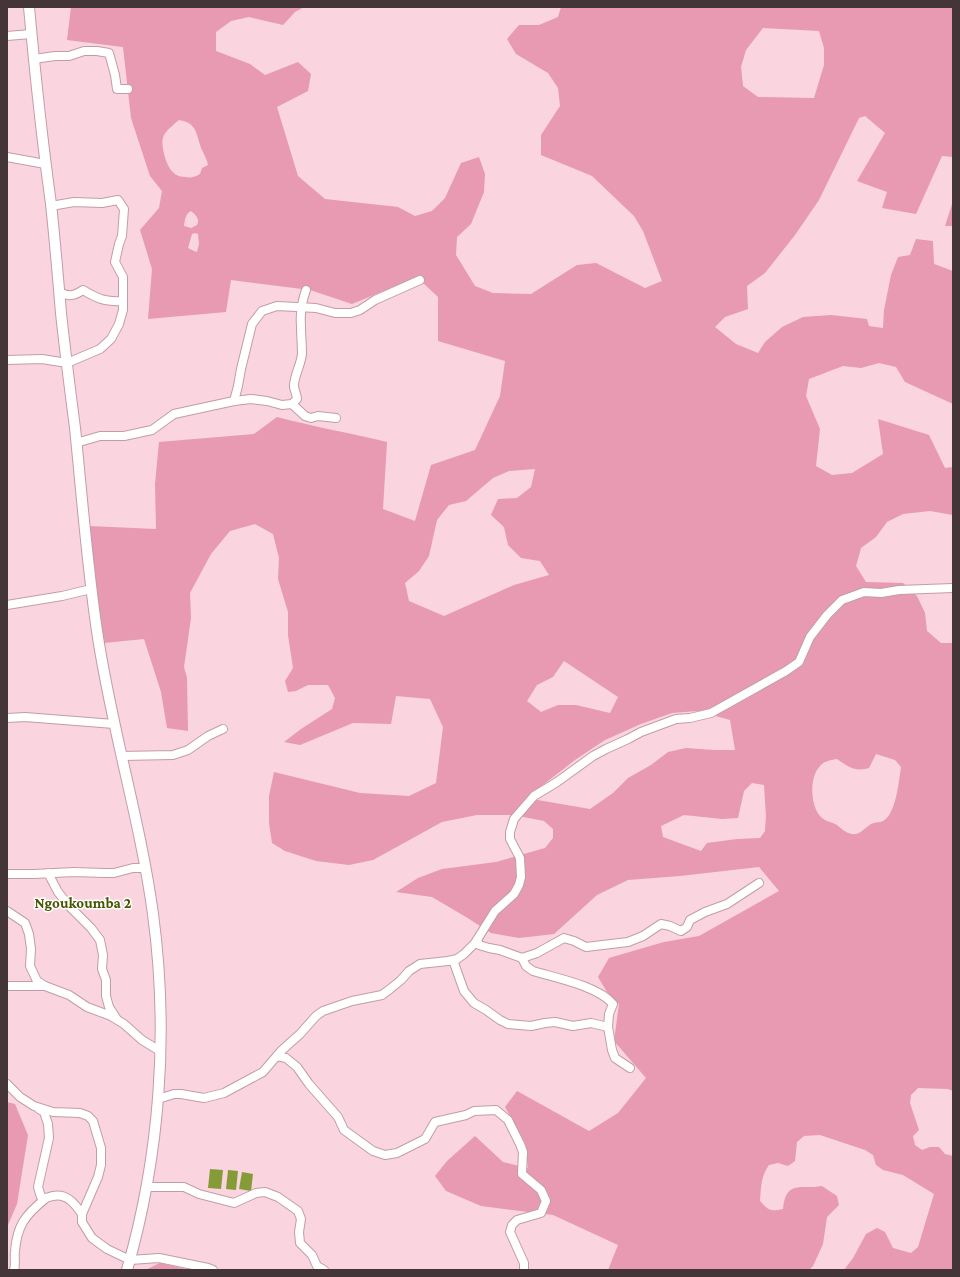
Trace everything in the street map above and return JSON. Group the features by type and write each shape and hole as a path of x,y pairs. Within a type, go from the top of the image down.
{"main road":[{"path":"28,7 91,573 91,589 100,649 114,724 145,868 153,914 160,986 158,1099 151,1163 127,1270"}],"street":[{"path":"7,36 31,34"},
{"path":"34,59 69,56 84,51 109,53 115,74 116,89 128,89"},
{"path":"7,157 45,164"},
{"path":"7,360 42,359 67,363 100,349 111,339 119,324 123,310 123,277 115,262 122,236 124,209 118,200 102,203 74,202 51,206"},
{"path":"234,401 252,324 262,311 277,306 316,308 335,313 351,313 360,310 380,297 420,280"},
{"path":"60,292 66,295 76,295 83,290 100,300 113,302 123,301"},
{"path":"76,443 100,436 124,436 152,430 174,414 234,401 251,399 267,401 282,406 292,404 297,399 297,394 294,388 302,353 300,324 303,297 306,290"},
{"path":"292,404 305,416 311,418 318,416 336,418"},
{"path":"158,1099 174,1094 204,1098 224,1093 263,1072 316,1016 324,1011 352,1001 382,994 401,980 408,971 420,964 453,960 464,954 477,940 495,911 514,894 519,885 521,877 520,858 510,839 510,832 514,819 534,796 593,756 641,732 676,718 690,718 711,713 786,671 799,662 810,637 826,615 842,600 864,592 953,588"},
{"path":"7,605 62,596 91,589"},
{"path":"7,718 25,717 114,724"},
{"path":"121,756 174,755 188,750 208,736 223,729"},
{"path":"7,874 68,872 114,873 133,868 145,868"},
{"path":"48,873 58,892 69,906 92,928 100,940 103,955 102,970 106,980 106,996 109,1007 116,1019"},
{"path":"477,940 479,945 500,950 522,958 537,953 564,938 586,946 628,942 643,936 660,924 670,926 681,931 687,927 690,920 705,912 727,904 759,883"},
{"path":"7,911 25,923 29,934 31,949 30,966 37,981 45,986 69,995 87,1007 111,1016 124,1024 142,1040 160,1051"},
{"path":"522,958 526,966 532,971 584,987 608,998 614,1004 609,1014 608,1027 615,1058 630,1068"},
{"path":"453,960 464,990 474,1003 508,1024 531,1026 555,1022 572,1026 591,1023 608,1027"},
{"path":"7,986 45,986"},
{"path":"277,1056 286,1058 297,1067 309,1084 338,1117 344,1130 373,1151 385,1155 397,1153 425,1138 435,1122 466,1115 479,1110 496,1110 502,1114 508,1120 523,1152 522,1174 541,1190 546,1201 541,1213 517,1220 512,1225 510,1232 524,1263 524,1270"},
{"path":"9,1088 20,1097 44,1112 48,1124 49,1138 38,1186 40,1197 45,1199"},
{"path":"34,1106 53,1112 80,1113 88,1116 93,1121 101,1148 101,1165 98,1177 82,1214 82,1222 92,1238 101,1246 130,1260 159,1258 213,1270"},
{"path":"146,1187 184,1187 200,1194 234,1203 256,1193 264,1192 278,1197 298,1211 301,1219 299,1232 300,1243 312,1255 317,1266 324,1270"},
{"path":"14,1270 17,1237 22,1222 35,1207 45,1199 54,1196 61,1196 68,1198 76,1205 82,1214"}],"shaded area":[{"path":"71,7 304,7 295,12 283,25 249,17 231,21 216,32 216,51 250,64 265,75 298,62 311,74 308,91 277,107 298,176 325,199 398,207 415,216 432,211 445,198 461,163 479,157 485,174 484,192 471,224 457,237 456,255 475,286 493,293 531,294 577,265 596,263 645,288 662,281 643,231 634,216 592,176 541,155 541,135 560,106 558,88 548,73 516,54 507,39 519,25 539,25 558,17 561,7 953,7 953,157 942,156 916,214 882,208 887,192 857,181 885,133 865,116 859,118 819,200 795,235 765,273 747,286 748,309 725,317 715,327 736,344 758,353 765,342 782,327 803,317 831,315 867,319 869,326 883,328 884,310 891,275 898,257 910,255 916,239 933,241 934,264 953,271 953,404 905,382 896,367 879,363 861,368 843,366 809,379 806,396 820,429 816,466 832,475 852,473 883,454 878,419 929,435 945,468 953,467 953,515 930,511 903,514 887,522 876,537 861,548 856,566 866,582 903,583 917,596 925,613 927,631 941,643 953,643 953,1091 948,1089 918,1088 911,1095 910,1103 919,1130 913,1136 915,1145 922,1150 930,1147 939,1147 945,1154 953,1156 953,1270 844,1270 853,1258 866,1234 877,1228 885,1232 893,1248 911,1253 918,1247 934,1194 903,1175 883,1170 876,1165 873,1155 865,1150 820,1135 804,1136 797,1142 795,1161 788,1166 778,1163 769,1165 766,1169 762,1182 760,1201 765,1206 773,1210 783,1209 788,1193 791,1190 802,1187 822,1186 837,1196 839,1205 827,1217 823,1244 813,1266 809,1270 608,1270 618,1245 553,1215 481,1206 446,1191 435,1176 447,1161 475,1136 503,1162 528,1168 525,1143 505,1107 517,1091 589,1131 618,1113 646,1078 614,1041 619,1004 607,992 598,977 609,958 664,942 699,936 779,891 759,867 628,880 597,895 554,934 519,938 491,933 432,897 396,892 418,878 442,869 496,862 545,848 553,838 553,829 544,821 513,815 477,815 442,822 373,860 349,865 316,861 285,851 272,843 269,823 269,796 274,772 360,793 409,796 436,783 443,727 430,699 396,696 391,724 353,723 300,745 284,742 332,709 335,698 328,685 308,685 296,691 288,692 285,681 293,668 288,635 288,612 278,579 279,558 273,534 255,524 230,531 211,554 190,593 191,618 184,667 187,678 188,731 167,728 161,692 144,639 104,643 97,599 89,526 156,529 155,484 159,442 254,434 277,417 387,442 383,509 415,521 431,465 475,450 500,396 505,361 438,341 438,297 420,280 410,280 352,304 310,290 231,280 226,312 148,319 152,269 140,230 159,208 162,191 150,176 131,118 123,47 67,40","holes":["763,28 819,31 824,48 824,65 814,98 758,97 743,86 741,67 746,50","179,120 190,124 193,127 208,165 202,168 200,174 187,177 173,173 167,162 162,144 164,135","191,211 198,219 197,225 191,228 184,226 188,214","192,234 198,234 199,244 197,252 188,248","535,469 531,487 517,498 498,499 491,515 504,527 508,545 521,558 540,561 549,575 514,585 444,616 409,601 405,583 419,571 429,556 437,520 449,505 466,501 493,478 509,471","564,661 618,697 610,713 576,705 558,705 541,712 527,701 537,685 553,677","698,711 730,720 735,750 686,748 668,752 651,765 628,778 613,793 590,809 526,798 575,760 605,740 641,724 672,713","876,754 895,760 901,767 898,788 891,812 882,822 871,824 856,834 850,834 837,825 824,820 817,812 813,799 813,784 816,771 822,764 828,761 837,759 848,766 859,769 869,768","752,783 764,785 766,816 765,831 760,838 707,843 701,851 663,837 661,826 684,815 722,819 738,818 744,791"]},
{"path":"953,201 953,226 945,226"},
{"path":"7,1102 15,1104 28,1135 17,1204 7,1227"},
{"path":"210,1169 223,1170 221,1189 208,1188"},
{"path":"228,1170 238,1171 236,1190 226,1189"},
{"path":"242,1172 253,1174 251,1191 239,1189"},
{"path":"160,1263 190,1270 145,1270"}],"district":[{"name":"Ngoukoumba 2","path":"83,903"}]}
